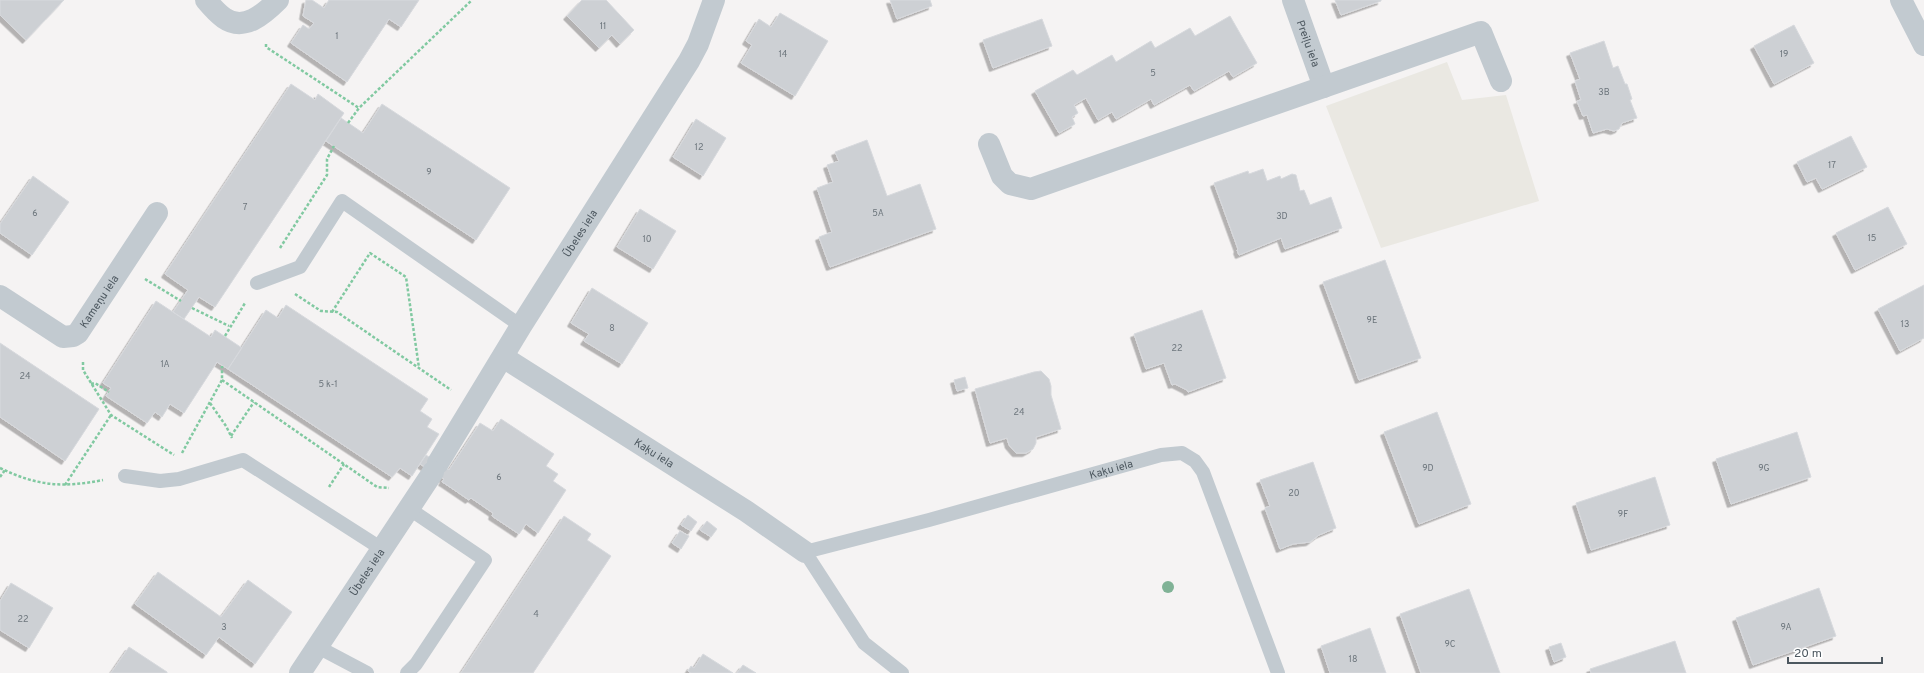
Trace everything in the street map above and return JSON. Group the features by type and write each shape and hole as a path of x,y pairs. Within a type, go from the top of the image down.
{"street":[{"path":"206,0 224,18 240,23 254,20 271,7"},
{"name":"Ūbeles iela","path":"300,673 316,646 436,467 521,326 689,61 698,44 714,0"},
{"name":"Preiļu iela","path":"1293,0 1324,87"},
{"path":"1901,0 1924,44"},
{"path":"989,144 1002,176 1010,184 1032,189 1481,32 1501,81"},
{"name":"Kameņu iela","path":"0,296 63,337 73,336 78,333 157,213"},
{"name":"Kaķu iela","path":"503,357 746,511 804,552"}],"lane":[{"path":"257,283 300,267 342,201 521,326"},
{"name":"Kaķu iela","path":"902,673 864,642 804,552 929,520 1162,455 1182,452 1195,461 1203,472 1278,673"},
{"path":"125,476 160,481 179,479 243,460 382,548"},
{"path":"407,673 420,657 485,560 408,508"},
{"path":"316,646 367,673"}],"path":[{"path":"348,123 359,108 472,0"},
{"path":"271,7 266,47 359,108"},
{"path":"225,336 229,326 327,175 327,159 334,146"},
{"path":"332,312 370,253 406,277 419,368"},
{"path":"122,266 181,301"},
{"path":"257,283 276,293 291,292 321,311 337,312 456,394"},
{"path":"192,308 229,326"},
{"path":"82,355 83,370 111,415 179,458 222,380 222,366"},
{"path":"222,380 377,487 391,488"},
{"path":"91,384 96,383 109,392"},
{"path":"231,436 254,402"},
{"path":"210,403 226,426 243,460"},
{"path":"65,485 111,415"},
{"path":"328,488 344,464"},
{"path":"0,468 40,483 65,485 76,485 125,476"},
{"path":"0,477 5,470"}],"shaded area":[{"path":"1447,62 1462,100 1506,95 1539,201 1381,248 1326,106"}],"building":[{"path":"0,0 64,0 26,40 0,15"},
{"path":"306,0 312,0 324,8 329,0 419,0 401,27 389,19 347,82 291,43 303,25 309,29 314,23 303,16"},
{"path":"582,0 606,0 634,30 620,44 612,35 599,48 567,16"},
{"path":"890,0 930,0 932,6 897,19"},
{"path":"1335,0 1381,0 1381,1 1341,15"},
{"path":"780,13 828,41 795,96 741,63 752,45 746,41 759,19 771,27"},
{"path":"1230,16 1257,63 1233,77 1229,71 1194,91 1190,85 1154,105 1151,99 1116,119 1112,112 1098,120 1086,98 1074,105 1078,113 1072,117 1075,124 1059,133 1035,91 1073,70 1077,75 1112,55 1116,62 1151,41 1155,48 1190,28 1195,36"},
{"path":"1042,19 1052,46 993,68 983,40"},
{"path":"1794,25 1814,63 1774,84 1754,46"},
{"path":"1604,41 1613,68 1618,66 1625,84 1627,84 1632,99 1630,100 1637,118 1622,123 1619,129 1614,131 1607,129 1593,133 1587,115 1583,116 1577,101 1581,100 1575,81 1580,79 1570,53"},
{"path":"291,84 315,100 318,94 344,113 215,307 199,297 184,319 173,312 188,290 165,274"},
{"path":"382,104 510,188 476,240 326,141 341,118 363,133"},
{"path":"696,119 726,138 703,176 673,157"},
{"path":"1851,136 1867,167 1822,189 1816,178 1807,182 1797,162"},
{"path":"867,140 887,196 920,184 936,229 830,267 819,237 832,232 817,188 833,182 827,165 839,161 835,152"},
{"path":"1263,169 1267,181 1280,176 1281,179 1292,174 1296,175 1300,191 1304,190 1310,205 1331,197 1342,228 1285,249 1281,238 1239,255 1214,183 1248,171 1249,174"},
{"path":"33,176 69,202 32,255 0,233 0,224"},
{"path":"1888,207 1907,244 1855,270 1836,233"},
{"path":"640,209 676,231 653,269 617,247"},
{"path":"1385,260 1421,358 1359,380 1323,282"},
{"path":"1924,285 1924,338 1900,351 1878,309"},
{"path":"592,288 648,323 622,364 584,341 589,334 571,323"},
{"path":"156,301 211,337 215,330 242,348 228,369 217,362 184,413 170,404 162,417 155,412 147,423 106,396 111,388 103,383"},
{"path":"286,305 428,399 420,411 432,419 427,427 439,434 412,476 400,468 392,477 228,369 266,310 278,318"},
{"path":"1202,310 1226,378 1188,392 1175,384 1172,385 1164,363 1146,369 1134,334"},
{"path":"0,343 99,409 65,461 0,417"},
{"path":"1041,371 1049,379 1051,395 1061,429 1036,437 1036,443 1033,449 1026,453 1016,453 1009,445 1007,438 990,443 975,389"},
{"path":"965,377 968,388 957,391 954,380"},
{"path":"1437,412 1471,504 1419,524 1384,432"},
{"path":"501,419 554,454 546,466 558,474 553,481 566,490 538,533 526,524 519,534 492,516 493,513 471,498 469,500 442,482 444,479 420,464 426,455 449,470 480,423 493,431"},
{"path":"1797,432 1811,477 1731,504 1716,459"},
{"path":"1313,462 1336,528 1319,535 1310,542 1293,544 1280,549 1265,508 1270,506 1260,480"},
{"path":"1655,477 1670,525 1591,550 1576,503"},
{"path":"688,515 697,522 691,531 681,525"},
{"path":"564,516 591,534 587,540 611,556 533,673 461,673"},
{"path":"707,521 717,529 711,537 700,530"},
{"path":"680,531 689,536 681,549 672,543"},
{"path":"158,572 221,617 248,580 292,612 255,664 219,637 206,655 135,604"},
{"path":"11,583 53,608 29,648 0,630 0,601"},
{"path":"1819,588 1836,636 1753,665 1736,618"},
{"path":"1469,589 1500,673 1421,673 1400,614"},
{"path":"1370,628 1386,673 1330,673 1321,646"},
{"path":"1675,641 1686,673 1591,673 1590,669"},
{"path":"1561,643 1566,657 1554,662 1549,647"},
{"path":"129,647 167,672 167,673 111,673"},
{"path":"703,654 733,673 691,673 688,671 691,666 694,668"},
{"path":"743,665 756,673 737,673"}]}
